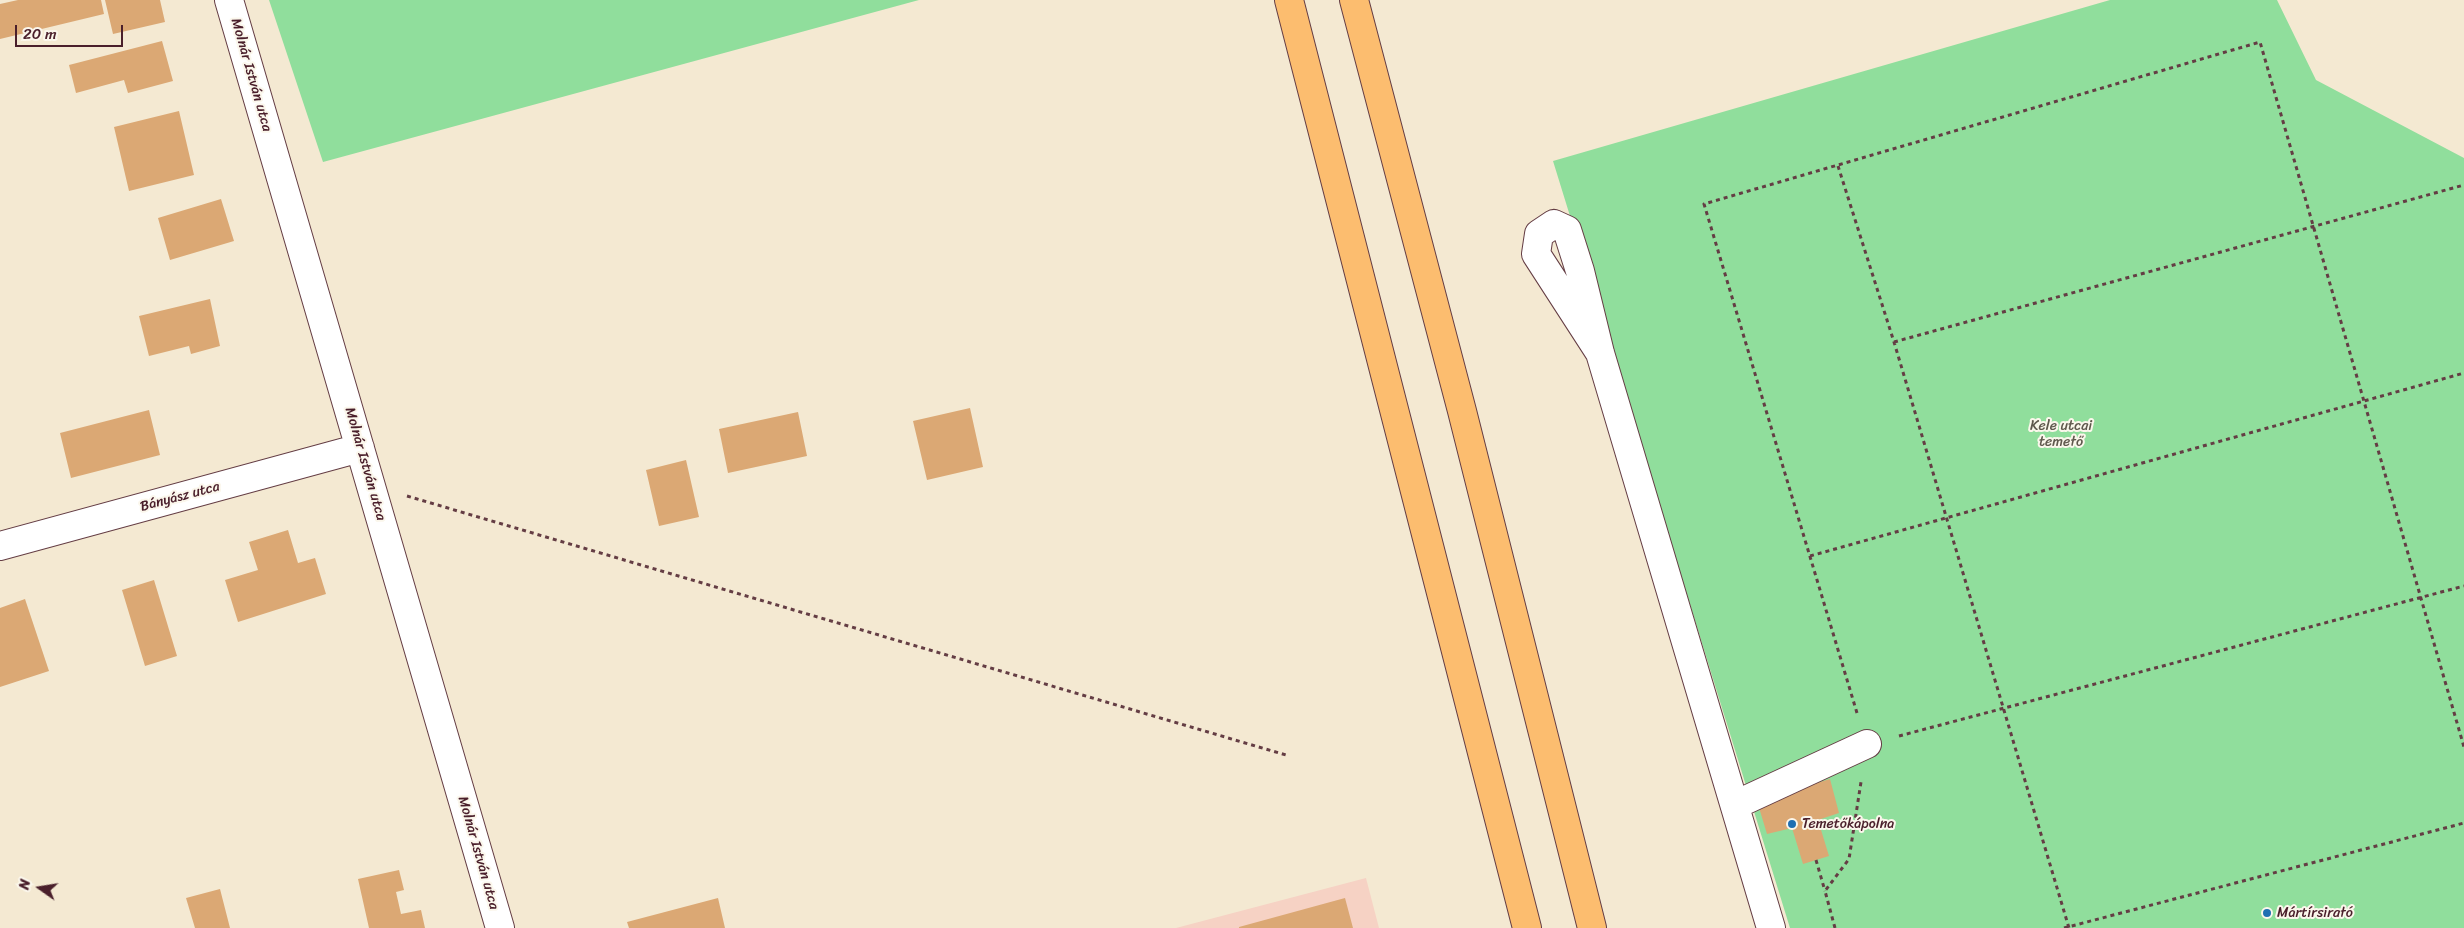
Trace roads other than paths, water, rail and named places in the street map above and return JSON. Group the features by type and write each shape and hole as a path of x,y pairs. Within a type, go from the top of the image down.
{"highway":[{"path":"1289,0 1527,928"},
{"path":"1354,0 1459,402 1592,928"}],"street":[{"name":"Molnár István utca","path":"229,0 500,928"},
{"path":"1600,353 1771,928"},
{"name":"Bányász utca","path":"0,546 360,448"},
{"path":"1735,805 1867,744"}],"place":[{"name":"Temetőkápolna","path":"1792,824"},
{"name":"Mártírsirató","path":"2267,913"}],"park label":[{"name":"Kele utcai temető","path":"2061,434"}]}
